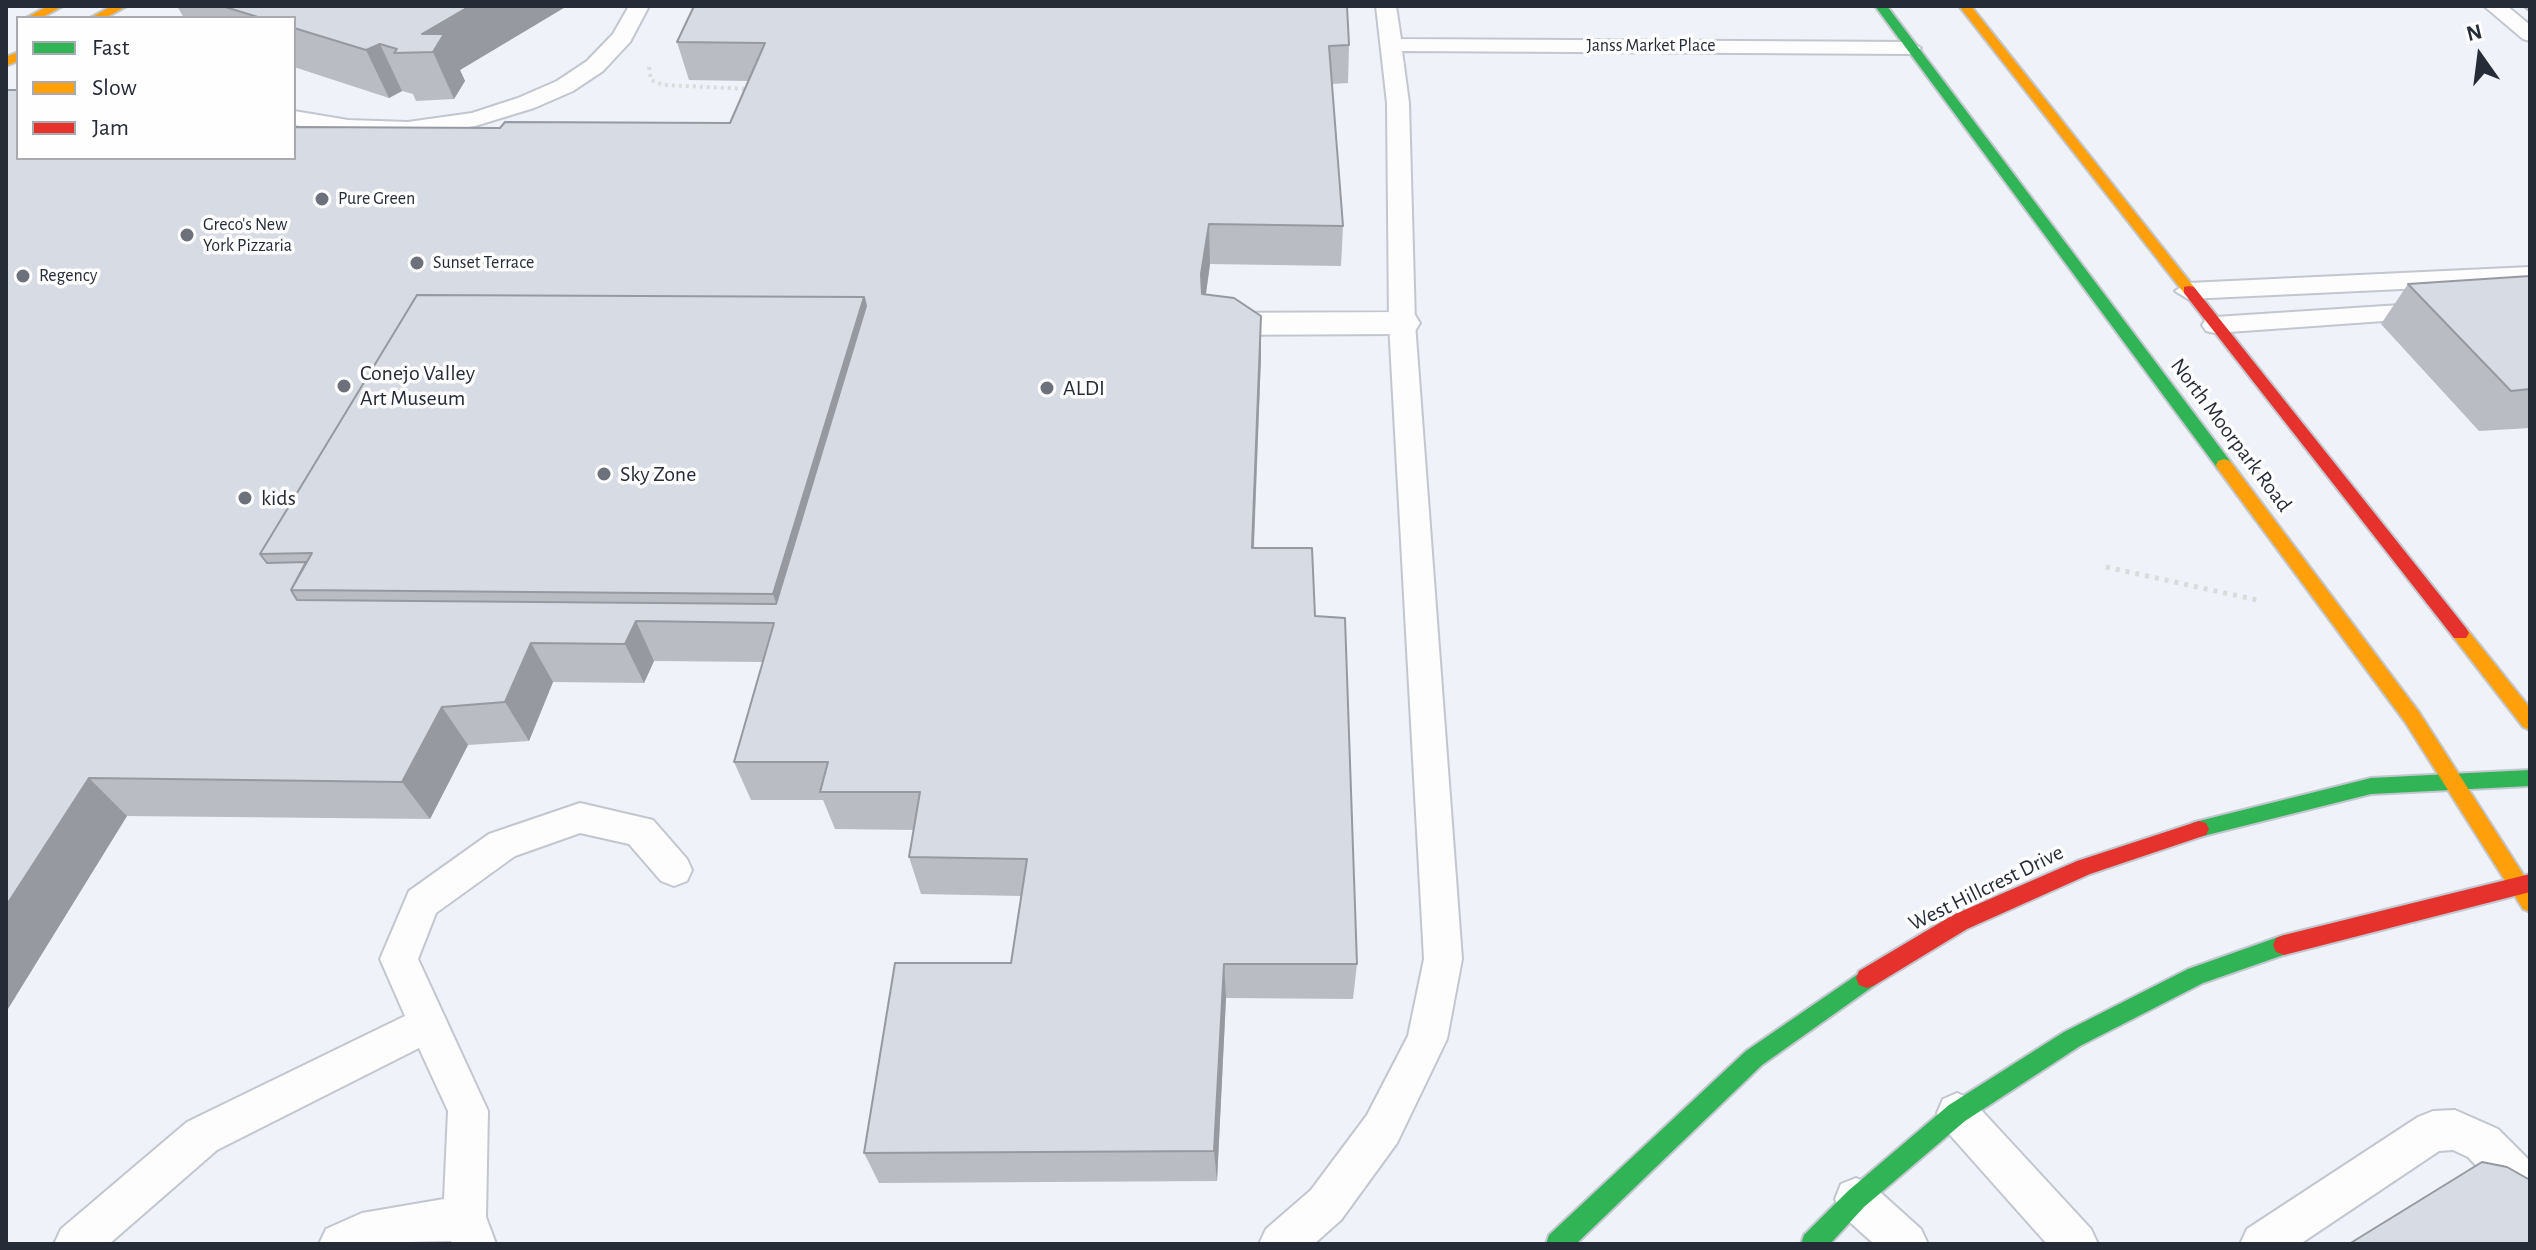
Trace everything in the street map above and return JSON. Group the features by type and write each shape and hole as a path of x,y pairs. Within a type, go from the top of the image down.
{"main road":[{"path":"36,16 57,6"},
{"path":"100,16 121,6"},
{"name":"North Moorpark Road","path":"1881,6 2412,717 2451,782 2524,884 2530,903"},
{"path":"1965,6 2530,722"},
{"name":"West Hillcrest Drive","path":"1558,1244 1754,1058 1862,981 1960,922 2084,867 2218,822 2371,786 2530,778"},
{"path":"1813,1244 1856,1199 1957,1113 2072,1039 2196,976 2310,936 2524,884"}],"street":[{"path":"1172,323 1402,323"}],"lane":[{"path":"296,118 348,127 408,129 475,119 526,103 565,86 595,66 622,37 639,6"},
{"path":"1281,1244 1326,1205 1382,1129 1427,1039 1443,959 1402,323 1398,103 1386,6"},
{"path":"2494,6 2530,35"},
{"name":"Janss Market Place","path":"1391,45 1910,48"},
{"path":"2188,291 2530,275"},
{"path":"2215,325 2455,309"},
{"path":"341,1244 362,1235 470,1230 468,1111 399,959 422,902 502,845 580,818 640,831 674,870"},
{"path":"76,1244 202,1136 428,1024"},
{"path":"1957,1113 2076,1244"},
{"path":"2262,1244 2433,1131 2455,1130 2483,1143 2530,1191"},
{"path":"1856,1199 1906,1244"}],"path":[{"path":"651,60 647,71 651,80 663,85 758,90"},
{"path":"2106,567 2257,600"}],"building":[{"path":"222,6 470,6 422,34 444,34 433,52 394,53 397,49 380,44 366,50 296,29 296,16 254,16"},
{"path":"694,6 1347,6 1349,45 1329,46 1343,226 1209,224 1201,274 1202,294 1234,298 1261,316 1252,548 1312,548 1315,616 1345,618 1357,964 1224,964 1214,1151 864,1153 895,963 1011,963 1027,859 909,857 920,792 820,792 828,762 734,762 774,623 636,621 625,644 531,643 505,702 442,707 402,782 89,778 6,906 6,90 16,90 16,160 296,160 296,127 500,128 505,122 730,123 765,43 677,42","holes":["417,295 864,297 866,306 776,604 297,600 291,590 306,562 267,563 260,554"]},
{"path":"2530,276 2530,389 2511,391 2408,284"},
{"name":"Sky Zone","path":"417,295 864,297 773,594 291,590 312,553 260,554"},
{"path":"2482,1162 2507,1167 2530,1180 2530,1244 2349,1244"}],"traffic: fast":[{"path":"1881,6 2224,465"},
{"path":"2199,829 2371,786 2530,778"},
{"path":"1813,1244 1856,1199 1957,1113 2072,1039 2196,976 2284,945"},
{"path":"1558,1244 1754,1058 1867,978"}],"traffic: slow":[{"path":"36,16 57,6"},
{"path":"100,16 121,6"},
{"path":"1965,6 2189,290"},
{"path":"6,62 16,57"},
{"path":"2224,465 2412,717 2530,903"},
{"path":"2460,633 2530,722"}],"traffic: jam":[{"path":"2189,290 2460,633"},
{"path":"1867,978 1960,922 2084,867 2199,829"},
{"path":"2284,945 2530,883"}],"place":[{"name":"Pure Green","path":"322,199"},
{"name":"Greco's New York Pizzaria","path":"187,235"},
{"name":"Sunset Terrace","path":"417,263"},
{"name":"Regency","path":"23,276"},
{"name":"Conejo Valley Art Museum","path":"344,386"},
{"name":"ALDI","path":"1047,388"},
{"name":"Sky Zone","path":"604,474"},
{"name":"kids","path":"245,498"}]}
